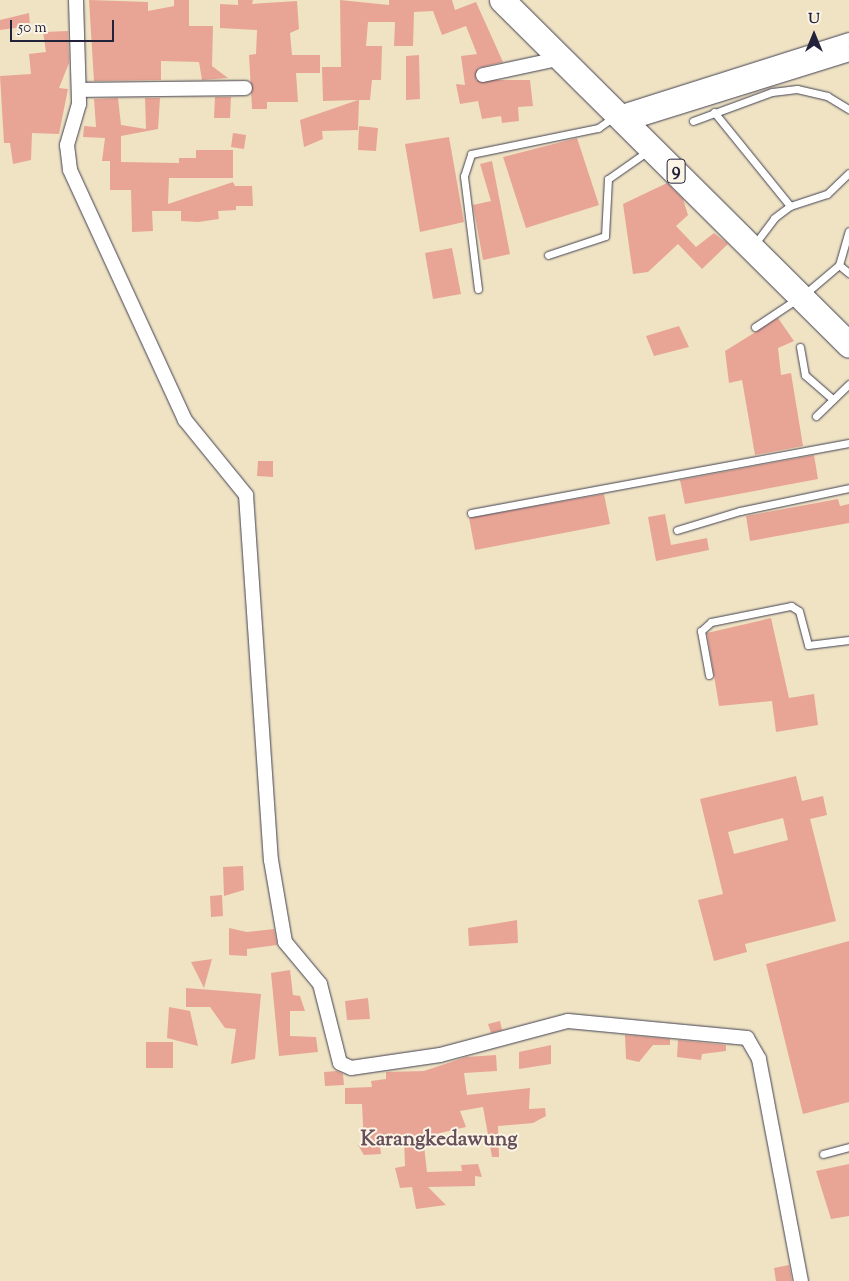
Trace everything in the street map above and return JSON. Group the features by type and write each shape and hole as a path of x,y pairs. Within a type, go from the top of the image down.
{"highway":[{"name":"9","path":"502,0 624,118 849,344"}],"street":[{"path":"76,0 80,90 67,145 70,170 185,420 246,496 270,860 285,942 320,984 340,1063 351,1068 440,1055 568,1021 747,1038 759,1059 800,1281"},
{"path":"624,118 849,40"},
{"path":"624,118 849,54"},
{"path":"483,74 562,58"},
{"path":"80,90 245,88"}],"lane":[{"path":"693,121 714,112 797,89 827,96 849,109"},
{"path":"714,112 790,206"},
{"path":"478,290 464,176 471,154 598,128 624,118"},
{"path":"548,255 605,236 608,179 653,148"},
{"path":"752,247 774,218 790,206 827,194 849,173"},
{"path":"755,328 801,296 839,265 849,231"},
{"path":"839,265 849,272"},
{"path":"800,347 805,375 833,399"},
{"path":"816,416 849,384"},
{"path":"471,513 849,443"},
{"path":"678,530 740,511 849,488"},
{"path":"709,675 700,631 711,622 791,606 799,611 808,645 849,640"},
{"path":"823,1154 849,1148"}],"building":[{"path":"89,0 148,2 148,11 174,6 174,0 189,0 189,26 213,26 212,66 228,78 202,80 199,62 161,61 161,80 94,81"},
{"path":"238,0 253,0 252,4 297,1 299,29 290,33 292,55 320,55 320,73 296,73 298,102 267,102 267,109 252,109 249,55 256,54 257,30 220,28 220,4 238,5"},
{"path":"340,0 389,5 389,0 452,0 455,10 476,2 503,62 478,68 476,80 530,80 533,106 518,107 519,121 502,123 501,116 482,119 478,101 460,104 456,84 465,85 461,56 477,54 466,26 442,35 433,11 414,12 413,46 394,46 395,22 368,22 366,46 382,46 381,80 372,80 370,100 359,100 358,130 322,131 323,139 304,147 300,120 358,100 323,101 322,67 341,67"},
{"path":"29,13 30,26 0,30 0,20"},
{"path":"68,31 69,63 59,88 68,89 59,134 32,133 31,160 13,164 10,143 4,143 0,76 31,74 29,54 46,52 43,32"},
{"path":"419,55 420,99 406,100 406,56"},
{"path":"215,97 231,97 230,118 214,118"},
{"path":"118,98 121,125 146,129 145,98 160,98 158,129 121,136 121,162 179,163 179,158 196,158 196,150 233,150 233,178 169,178 168,204 233,182 235,186 252,186 253,206 236,206 236,210 218,211 219,219 198,222 181,221 181,211 152,211 153,231 132,232 131,190 110,190 110,161 102,161 105,138 83,137 84,126 96,127 94,99"},
{"path":"359,126 378,128 376,151 358,150"},
{"path":"233,133 246,135 244,149 231,147"},
{"path":"449,137 464,222 420,232 405,144"},
{"path":"577,138 599,205 526,228 503,157"},
{"path":"492,161 510,254 483,260 473,205 491,201 480,164"},
{"path":"667,183 683,199 688,215 676,226 696,247 714,233 728,244 702,269 678,244 648,272 633,274 623,204"},
{"path":"452,248 461,294 433,299 425,253"},
{"path":"778,318 794,341 778,348 781,375 791,373 803,446 755,455 742,380 729,383 725,351"},
{"path":"679,326 689,347 654,356 646,336"},
{"path":"814,455 818,479 685,504 680,480"},
{"path":"258,461 273,461 273,477 257,476"},
{"path":"604,494 610,524 475,550 469,518"},
{"path":"838,499 840,506 849,504 849,523 750,541 746,516"},
{"path":"665,514 671,545 707,538 709,550 656,561 648,517"},
{"path":"771,618 789,698 814,694 818,725 776,732 772,701 719,706 707,633"},
{"path":"796,776 802,801 823,796 827,815 810,819 836,921 745,944 747,952 714,961 698,900 723,894 700,799","holes":["783,818 788,840 734,854 728,832"]},
{"path":"243,866 244,890 224,896 223,867"},
{"path":"222,895 223,916 211,917 210,896"},
{"path":"517,920 518,943 469,946 468,928"},
{"path":"229,928 247,932 274,929 277,945 247,949 247,956 229,955"},
{"path":"849,941 849,1102 803,1114 766,964"},
{"path":"212,959 204,988 191,962"},
{"path":"290,970 293,995 300,996 305,1011 290,1011 290,1036 316,1037 318,1052 279,1056 271,973"},
{"path":"186,988 261,994 255,1059 231,1064 236,1029 225,1028 210,1007 186,1007"},
{"path":"368,998 370,1019 347,1020 345,1001"},
{"path":"169,1007 190,1011 198,1046 167,1038"},
{"path":"500,1021 502,1030 491,1033 488,1024"},
{"path":"625,1035 670,1039 670,1045 653,1045 639,1062 626,1059"},
{"path":"678,1040 726,1045 726,1051 702,1054 701,1060 677,1057"},
{"path":"146,1042 173,1042 173,1068 146,1068"},
{"path":"551,1045 551,1064 519,1069 519,1052"},
{"path":"496,1055 497,1071 464,1073 467,1095 530,1088 529,1109 545,1108 546,1116 533,1123 498,1126 499,1157 492,1157 483,1107 460,1111 466,1127 423,1137 427,1172 462,1171 461,1165 478,1164 482,1177 475,1176 475,1186 428,1187 446,1205 416,1209 412,1187 400,1188 395,1168 405,1166 404,1137 379,1138 381,1154 364,1155 358,1145 364,1144 362,1104 345,1104 345,1088 372,1087 371,1081 386,1079 386,1072 424,1071 466,1057"},
{"path":"337,1071 343,1074 344,1085 325,1086 324,1072"},
{"path":"849,1164 849,1216 831,1219 816,1171"},
{"path":"789,1265 792,1281 776,1281 774,1268"}],"district":[{"name":"Karangkedawung","path":"439,1140"}]}
